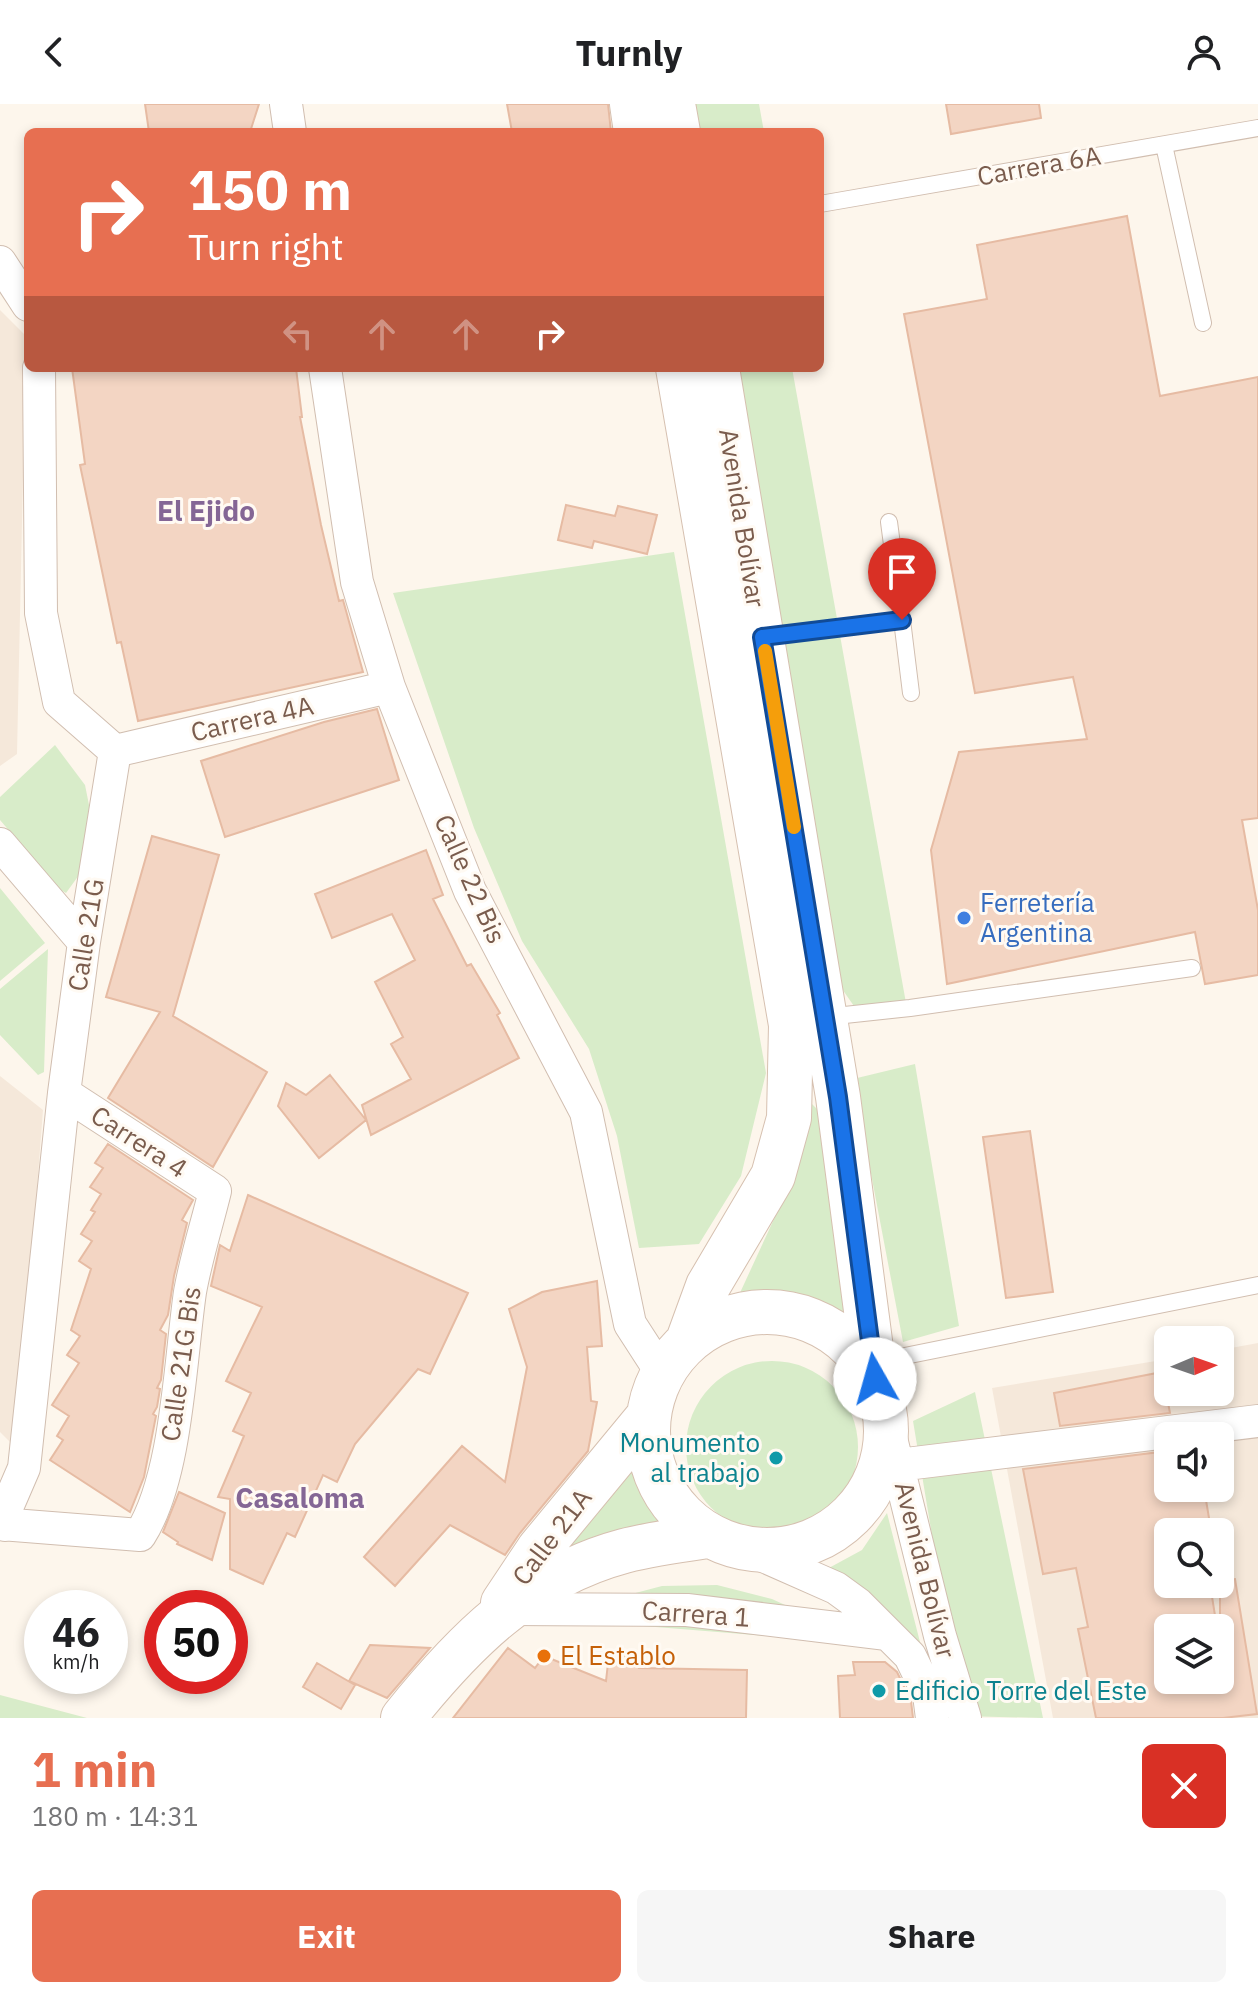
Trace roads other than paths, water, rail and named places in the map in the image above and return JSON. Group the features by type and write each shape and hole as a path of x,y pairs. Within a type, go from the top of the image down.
{"main road":[{"path":"632,104 635,128"},
{"path":"673,104 677,128"},
{"name":"Avenida Bolívar","path":"679,372 791,1025 789,1118 773,1176 708,1286 689,1338"},
{"name":"Avenida Bolívar","path":"718,372 838,1097 875,1370"},
{"path":"771,1310 814,1319 850,1343 875,1370 887,1422 884,1457 871,1491 849,1519 820,1539 786,1550 750,1550 708,1536 672,1505 651,1463 648,1417 661,1372 689,1338 727,1316 771,1310"},
{"name":"Calle 21A","path":"498,1616 539,1549 648,1417"},
{"name":"Calle 21A","path":"403,1718 436,1676 498,1616 541,1585 621,1552 708,1536"}],"street":[{"path":"286,104 289,128"},
{"path":"0,262 24,299"},
{"path":"39,372 41,613 59,702 115,751"},
{"name":"Calle 22 Bis","path":"326,372 357,582 389,687 470,891 586,1112 630,1324 661,1372"},
{"name":"Carrera 4A","path":"115,751 389,687"},
{"name":"Calle 21G","path":"2,1525 84,942 115,751"},
{"path":"0,844 84,942"},
{"name":"Carrera 4","path":"64,1093 215,1191"},
{"name":"Calle 21G Bis","path":"2,1525 140,1535 152,1516 168,1451 191,1288 215,1191"},
{"path":"898,1465 1258,1421"},
{"name":"Avenida Bolívar","path":"887,1422 940,1636 965,1718"},
{"path":"750,1550 836,1588 858,1604 910,1656 929,1695 932,1718"},
{"name":"Carrera 1","path":"498,1616 687,1610 887,1634"}],"lane":[{"name":"Carrera 6A","path":"824,203 1258,128"},
{"path":"1164,145 1203,323"},
{"path":"889,522 911,693"},
{"path":"762,637 902,620"},
{"path":"825,1017 1192,968"},
{"path":"875,1370 1258,1285"}],"place":[{"name":"Ferretería Argentina","path":"964,918"},
{"name":"Monumento al trabajo","path":"776,1458"},
{"name":"El Establo","path":"544,1656"},
{"name":"Edificio Torre del Este","path":"879,1691"}],"district":[{"name":"El Ejido","path":"206,511"},
{"name":"Casaloma","path":"300,1498"}]}
